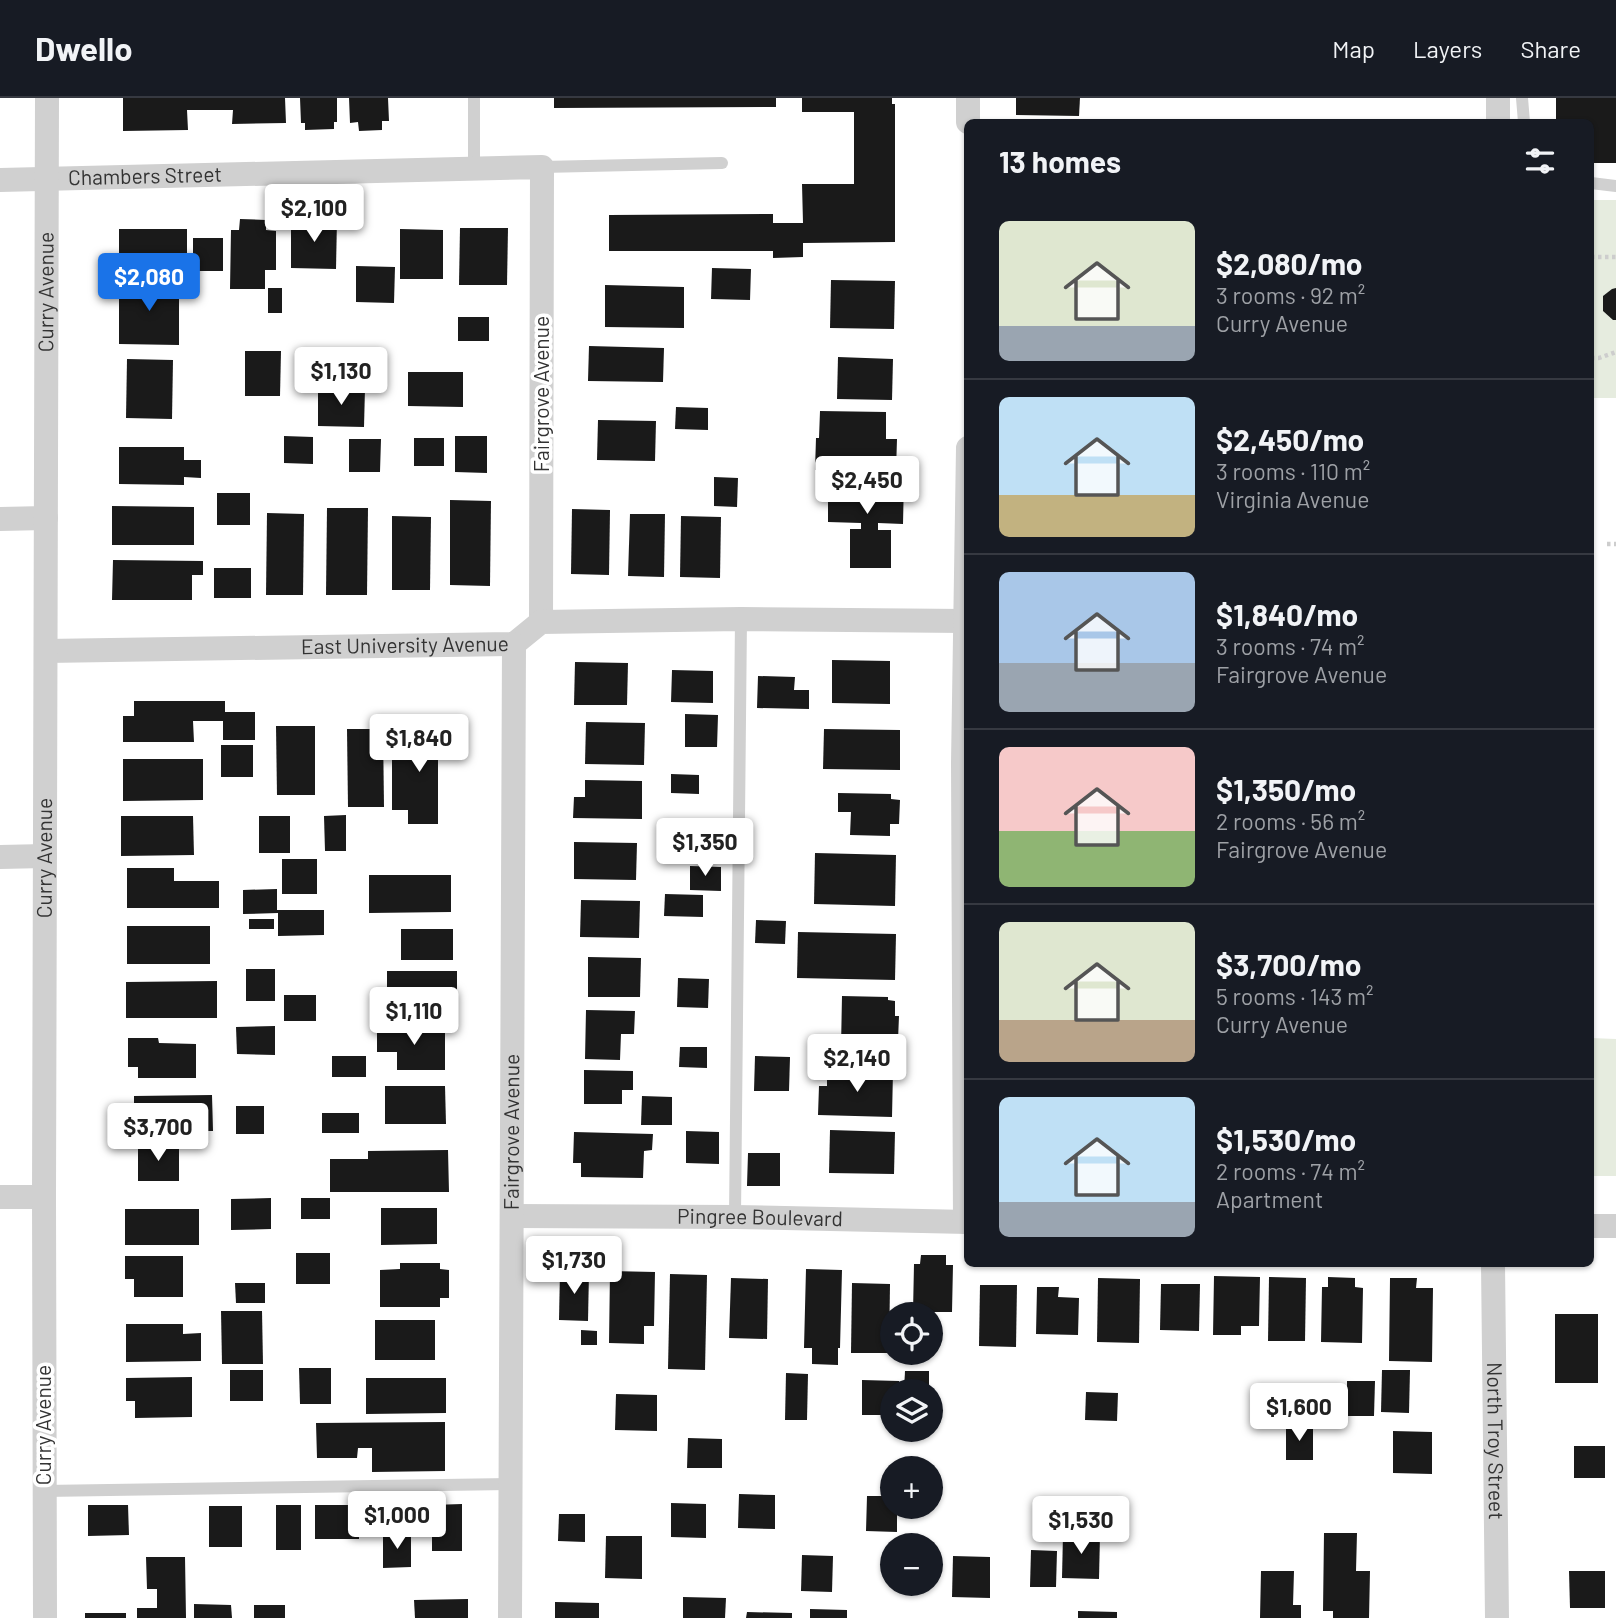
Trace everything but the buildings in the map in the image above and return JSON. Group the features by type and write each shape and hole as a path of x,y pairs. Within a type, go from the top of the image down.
{"street":[{"name":"Curry Avenue","path":"45,1618 47,98"},
{"path":"968,98 968,119"},
{"path":"1498,98 1498,119"},
{"name":"Chambers Street","path":"0,180 542,167"},
{"name":"Fairgrove Avenue","path":"541,622 542,167"},
{"path":"0,519 47,518"},
{"path":"541,622 741,619 964,621"},
{"name":"East University Avenue","path":"46,651 514,644 541,622"},
{"name":"Fairgrove Avenue","path":"510,1618 514,644"},
{"path":"964,692 964,916"},
{"path":"0,858 45,856"},
{"path":"0,1197 44,1197"},
{"name":"Pingree Boulevard","path":"512,1216 964,1222"},
{"path":"1594,1226 1616,1226"},
{"name":"North Troy Street","path":"1493,1267 1497,1618"}],"lane":[{"path":"474,98 474,168"},
{"path":"1522,98 1524,119"},
{"path":"542,167 722,163"},
{"path":"1594,183 1616,186"},
{"path":"736,1217 741,619"},
{"path":"44,1491 511,1484"}],"path":[{"path":"1594,257 1616,257"},
{"path":"1594,358 1616,352"},
{"path":"1607,544 1616,544"}],"shaded area":[{"path":"1594,200 1616,200 1616,398 1594,398"},
{"path":"1594,1038 1616,1039 1616,1176 1594,1176"}]}
